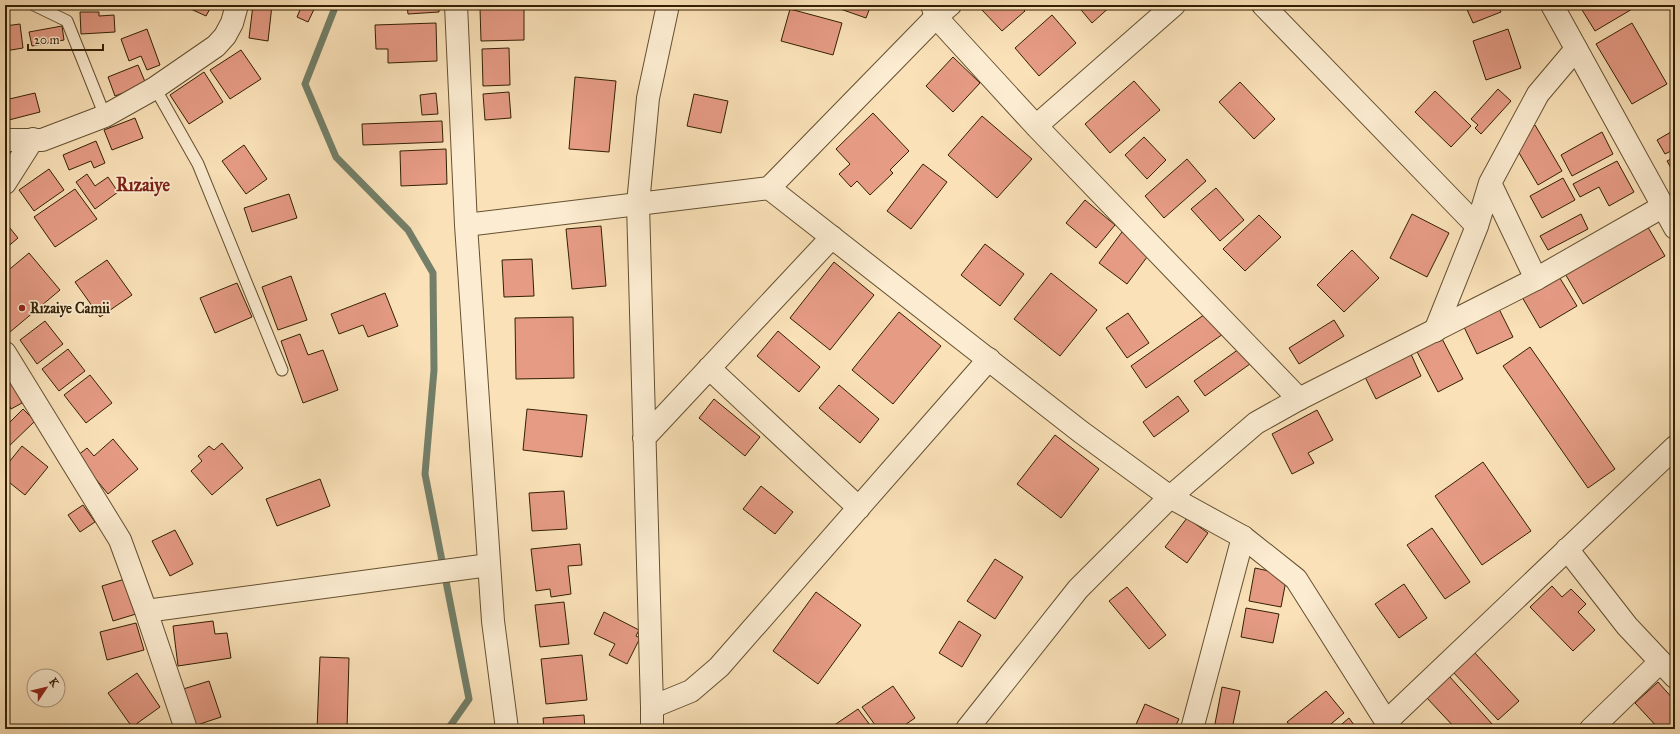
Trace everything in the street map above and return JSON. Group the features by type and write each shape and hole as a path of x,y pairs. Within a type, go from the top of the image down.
{"street":[{"path":"5,140 42,140 105,116 155,88 216,46 225,36 232,23 237,5"},
{"path":"456,5 466,224 492,621 507,729"},
{"path":"652,729 638,204 648,98 668,5"},
{"path":"1036,126 1174,5"},
{"path":"1263,5 1477,226"},
{"path":"1552,5 1662,207 1675,228"},
{"path":"466,224 769,188 940,9 1036,126 1299,399"},
{"path":"1435,331 1477,226 1490,183 1538,94 1576,49"},
{"path":"5,183 33,139"},
{"path":"1490,183 1536,279"},
{"path":"769,188 1081,432 1170,497 1243,537 1296,579 1389,725 1567,549 1675,446"},
{"path":"967,729 1078,589 1170,497 1256,423 1299,399 1536,279 1662,207"},
{"path":"644,438 832,237"},
{"path":"5,353 120,540 186,729"},
{"path":"652,707 691,691 719,667 989,360"},
{"path":"709,368 859,508"},
{"path":"1192,729 1243,537"},
{"path":"1567,549 1627,626 1668,670 1591,729"},
{"path":"146,611 489,565"}],"lane":[{"path":"34,5 66,21 105,116"},
{"path":"155,88 198,164 282,370"}],"building":[{"path":"182,5 212,5 206,16"},
{"path":"253,5 272,5 268,41 249,38"},
{"path":"302,5 316,5 308,22 297,17"},
{"path":"407,5 439,5 439,12 408,14"},
{"path":"829,5 871,5 866,18"},
{"path":"985,5 1019,5 1025,11 1002,31 981,9"},
{"path":"1077,5 1112,5 1092,23"},
{"path":"1465,5 1498,5 1501,12 1473,23"},
{"path":"1579,5 1639,5 1595,31"},
{"path":"524,7 524,40 481,41 480,8"},
{"path":"790,9 842,23 833,55 781,41"},
{"path":"80,12 99,12 99,16 114,15 115,32 81,34"},
{"path":"1052,15 1076,43 1039,76 1015,48"},
{"path":"436,23 437,61 388,63 388,49 376,49 375,25"},
{"path":"1632,23 1667,84 1632,104 1596,44"},
{"path":"20,24 23,48 5,51 5,26"},
{"path":"62,26 64,40 32,46 29,32"},
{"path":"147,29 160,65 147,70 141,56 129,61 121,39"},
{"path":"1508,29 1521,68 1486,80 1473,41"},
{"path":"509,48 510,85 483,86 482,49"},
{"path":"241,50 261,79 230,99 210,70"},
{"path":"953,57 980,83 953,112 926,86"},
{"path":"138,65 146,84 115,96 108,77"},
{"path":"204,72 223,102 189,124 170,95"},
{"path":"575,77 616,81 609,152 569,149"},
{"path":"1134,81 1160,110 1110,153 1085,124"},
{"path":"1240,82 1275,119 1254,139 1219,102"},
{"path":"1498,89 1511,101 1481,134 1475,128 1478,125 1471,119"},
{"path":"1435,91 1471,126 1451,147 1415,112"},
{"path":"509,92 511,118 485,120 483,94"},
{"path":"35,93 40,112 5,121 5,100"},
{"path":"436,93 438,114 422,115 420,95"},
{"path":"694,94 728,101 721,133 687,126"},
{"path":"873,113 909,151 890,170 893,173 870,195 857,181 851,187 839,174 850,164 836,149"},
{"path":"982,116 1032,159 997,198 948,155"},
{"path":"135,118 143,138 112,150 104,130"},
{"path":"442,121 443,142 363,145 362,124"},
{"path":"1535,125 1562,171 1538,185 1515,146 1526,130"},
{"path":"1602,132 1613,154 1572,176 1561,155"},
{"path":"1671,132 1675,139 1675,149 1665,154 1657,140"},
{"path":"1144,137 1166,160 1147,179 1125,155"},
{"path":"96,141 105,163 94,168 91,161 69,170 63,155"},
{"path":"244,145 267,179 246,194 222,161"},
{"path":"446,149 447,184 401,186 400,151"},
{"path":"1675,157 1675,175 1667,161"},
{"path":"1187,159 1206,181 1164,218 1145,196"},
{"path":"1617,161 1634,192 1609,206 1599,187 1580,197 1573,184"},
{"path":"923,164 947,182 911,229 887,211"},
{"path":"49,169 64,190 34,211 19,190"},
{"path":"87,174 95,186 108,177 118,192 95,209 76,182"},
{"path":"1563,178 1575,200 1542,218 1530,196"},
{"path":"1216,188 1244,220 1220,241 1191,209"},
{"path":"75,189 97,219 55,247 34,217"},
{"path":"289,194 297,218 252,232 244,208"},
{"path":"1085,200 1115,225 1096,248 1066,223"},
{"path":"1412,214 1449,233 1427,277 1390,258"},
{"path":"1581,214 1588,229 1548,250 1540,236"},
{"path":"1259,215 1281,237 1245,271 1223,249"},
{"path":"5,222 18,238 5,249"},
{"path":"1646,224 1665,256 1583,304 1564,272"},
{"path":"601,226 606,286 572,289 566,229"},
{"path":"1122,232 1150,253 1127,284 1099,263"},
{"path":"985,244 1024,274 1000,306 961,275"},
{"path":"1352,250 1379,278 1344,312 1317,285"},
{"name":"Rızaiye Camii","path":"29,253 60,290 10,332 5,325 5,273"},
{"path":"532,259 534,296 504,297 502,260"},
{"path":"107,260 132,295 100,317 75,282"},
{"path":"834,262 874,295 830,350 790,318"},
{"path":"1051,273 1097,310 1060,356 1014,319"},
{"path":"1558,275 1577,306 1540,328 1522,297"},
{"path":"291,276 307,320 278,330 262,287"},
{"path":"237,283 252,317 215,333 200,298"},
{"path":"385,293 398,326 368,337 363,325 339,334 331,314"},
{"path":"1498,307 1513,337 1477,354 1463,325"},
{"path":"899,312 941,346 893,404 852,370"},
{"path":"1208,312 1223,334 1146,388 1131,366"},
{"path":"1128,313 1149,343 1127,358 1106,328"},
{"path":"573,317 574,378 516,379 515,318"},
{"path":"1334,320 1344,336 1299,364 1289,348"},
{"path":"45,321 63,344 37,364 20,340"},
{"path":"778,331 820,367 799,392 757,356"},
{"path":"1439,333 1463,379 1438,392 1414,346"},
{"path":"300,334 308,355 323,350 338,390 303,403 281,341"},
{"path":"1530,347 1615,469 1588,488 1503,366"},
{"path":"68,349 85,371 59,391 42,369"},
{"path":"1239,349 1250,364 1205,396 1194,381"},
{"path":"1410,352 1421,376 1376,399 1364,375"},
{"path":"5,367 22,403 11,409 5,397"},
{"path":"90,375 112,403 86,423 64,395"},
{"path":"839,385 879,419 860,443 819,408"},
{"path":"1178,396 1189,411 1154,437 1143,422"},
{"path":"714,399 760,437 745,456 699,418"},
{"path":"23,409 35,421 5,450 5,427"},
{"path":"527,409 587,415 582,457 523,450"},
{"path":"1317,410 1333,440 1308,453 1314,463 1292,474 1272,434"},
{"path":"1055,435 1099,469 1061,518 1017,484"},
{"path":"113,439 138,469 108,494 77,456 87,448 94,456"},
{"path":"222,443 243,468 212,495 191,471 202,461 198,456 209,446 214,450"},
{"path":"22,446 48,467 25,495 5,479 5,467"},
{"path":"1483,462 1531,531 1482,565 1435,496"},
{"path":"320,479 330,506 277,526 266,499"},
{"path":"761,486 793,512 775,534 743,509"},
{"path":"564,491 567,529 532,531 529,493"},
{"path":"83,505 95,522 80,532 68,515"},
{"path":"1187,518 1208,533 1187,563 1165,547"},
{"path":"1432,528 1470,582 1445,599 1407,545"},
{"path":"175,530 193,564 170,576 152,541"},
{"path":"580,544 582,565 568,566 571,594 551,597 550,589 536,591 531,549"},
{"path":"995,559 1023,577 995,619 967,601"},
{"path":"1255,568 1287,575 1281,607 1249,601"},
{"path":"125,579 136,614 113,621 102,586"},
{"path":"1404,584 1427,618 1399,638 1375,604"},
{"path":"1552,586 1562,597 1571,589 1586,604 1578,612 1595,630 1573,651 1530,607"},
{"path":"1127,587 1166,635 1149,649 1109,601"},
{"path":"816,592 861,625 818,684 773,651"},
{"path":"564,602 569,644 540,647 535,605"},
{"path":"1246,608 1279,614 1273,643 1241,637"},
{"path":"604,612 639,630 636,636 640,638 627,664 609,655 615,644 594,634"},
{"path":"213,621 215,634 227,633 231,658 178,666 173,626"},
{"path":"959,621 981,635 962,667 939,653"},
{"path":"136,623 144,650 107,660 100,632"},
{"path":"1474,652 1519,701 1498,720 1453,672"},
{"path":"582,655 587,700 546,704 541,659"},
{"path":"320,657 349,658 347,729 317,729"},
{"path":"137,673 160,707 132,727 108,693"},
{"path":"1449,676 1493,725 1489,729 1456,729 1426,697"},
{"path":"209,681 221,717 191,727 180,690"},
{"path":"1658,682 1675,701 1675,729 1659,729 1635,703"},
{"path":"893,686 915,718 899,729 878,729 862,707"},
{"path":"1222,687 1240,691 1232,729 1214,729"},
{"path":"1326,691 1344,713 1325,729 1293,729 1287,722"},
{"path":"1145,704 1179,719 1174,729 1134,729"},
{"path":"858,709 873,729 830,728"},
{"path":"584,715 585,729 544,729 543,718"},
{"path":"1349,718 1357,729 1336,729"}],"waterway":[{"path":"336,5 305,84 336,157 408,230 433,273 434,370 425,474 469,699 448,729"}],"place":[{"name":"Rızaiye Camii","path":"22,308"}],"district":[{"name":"Rızaiye","path":"143,185"}]}
